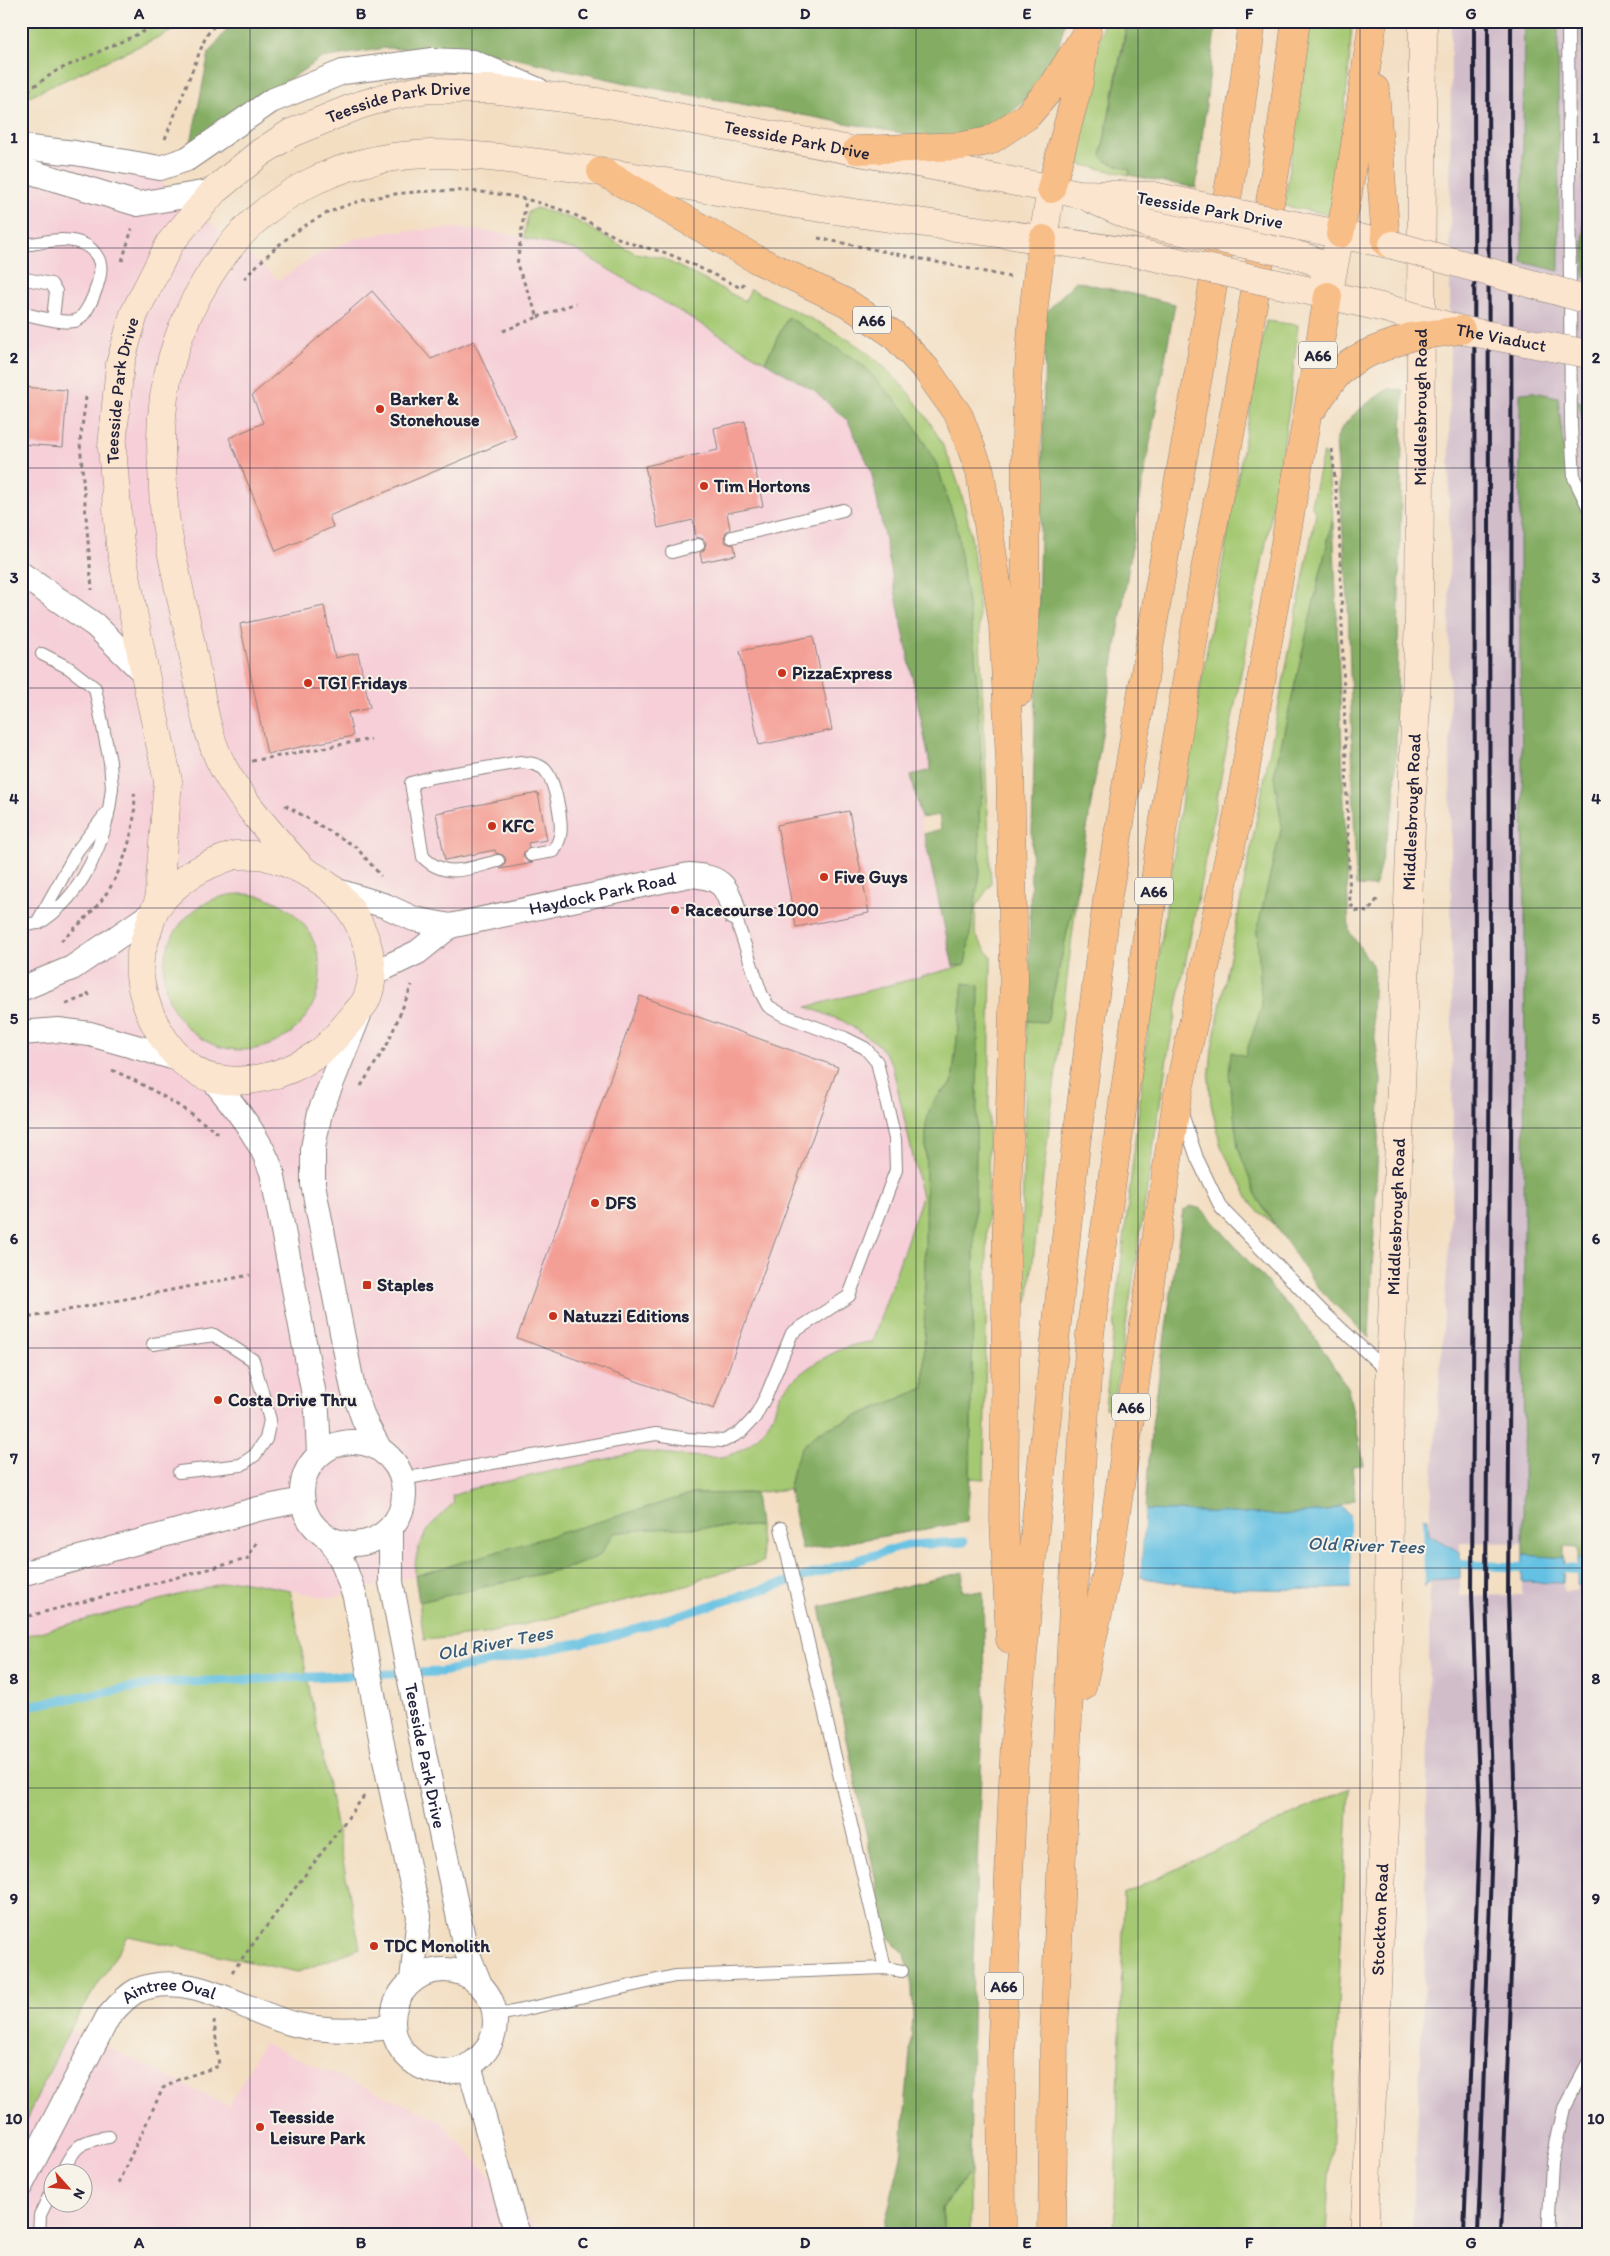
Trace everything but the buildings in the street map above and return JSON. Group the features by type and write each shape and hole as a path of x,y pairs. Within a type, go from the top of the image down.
{"highway":[{"name":"A66","path":"1002,2235 1001,2058 1015,1738 1057,1309 1107,901 1163,565 1200,371 1236,144 1252,21"},
{"name":"A66","path":"1052,2235 1054,2034 1065,1767 1075,1559 1090,1334 1165,816 1204,575 1258,280 1296,21"},
{"path":"857,150 962,146 989,141 1028,116 1056,84 1088,26"},
{"path":"1052,189 1079,82 1088,26"},
{"path":"1340,234 1372,32"},
{"path":"1372,32 1390,244"},
{"name":"A66","path":"600,171 756,259 847,303 893,334 926,369 959,416 980,471 1002,624 1010,760 1014,979 1007,1204 1004,1520 1015,1738"},
{"name":"A66","path":"1010,760 1025,645 1026,434 1036,281 1043,239"},
{"name":"A66","path":"1065,1767 1108,1567 1177,1100 1237,819 1328,296"},
{"path":"1308,414 1337,372 1362,355 1410,337 1461,330"}],"street":[{"name":"Middlesbrough Road","path":"1390,1604 1390,1373 1419,618 1423,21"},
{"path":"21,147 75,153 160,168 187,159 271,101 343,72 433,60 473,62 547,94"},
{"name":"Teesside Park Drive","path":"180,1059 156,1027 145,1002 141,982 140,960 156,909 168,781 120,544 112,447 120,364 134,314 150,279 170,243 214,191 260,153 292,133 357,106 386,97 426,89 491,89 604,102 1079,194 1153,196 1340,234"},
{"path":"304,872 260,821 223,766 207,724 166,519 161,457 163,406 170,364 178,335 194,299 214,267 244,230 300,186 344,167 386,158 430,154 482,156 600,171 794,204 1142,254 1328,296"},
{"path":"21,169 138,204 214,191"},
{"path":"1043,239 1052,189"},
{"path":"1079,194 1148,224 1316,260 1324,270 1328,296"},
{"path":"1328,296 1340,234 1390,244 1589,300"},
{"name":"The Viaduct","path":"1328,296 1385,308 1461,330 1589,354"},
{"path":"21,574 95,625 145,674"},
{"path":"21,989 72,968 156,909 185,877 208,864 235,855 264,856 304,872 334,890 386,906 414,919 450,926"},
{"name":"Haydock Park Road","path":"450,926 689,875 704,876 716,881 729,891 734,913"},
{"path":"331,1540 357,1544 382,1536 392,1527 403,1504 402,1479 397,1467 379,1448 364,1420 353,1389 313,1184 313,1148 320,1112 365,1002 372,974 370,950 362,930 334,890"},
{"path":"372,974 418,952 450,926"},
{"path":"211,1078 240,1081 268,1077 317,1055 365,1002"},
{"path":"21,1033 58,1030 90,1034 180,1059 211,1078 248,1123 265,1151 272,1172 317,1411 319,1454"},
{"path":"379,1448 360,1442 341,1442 319,1454 304,1475 302,1500 312,1524 331,1540 343,1563 355,1597 387,1770 419,1916 412,1980"},
{"path":"21,1574 258,1509 302,1500"},
{"name":"Teesside Park Drive","path":"392,1527 391,1582 425,1758 465,1947 479,1982"},
{"name":"Stockton Road","path":"1364,2235 1374,2079 1386,1786 1390,1604"},
{"path":"434,1970 458,1971 479,1982 490,1998 495,2016 493,2036 484,2053 469,2066 450,2072 430,2070 412,2061 399,2046 393,2027 394,2010 401,1993 412,1980 434,1970"},
{"name":"Aintree Oval","path":"21,2185 108,2017 120,2003 135,1992 172,1984 217,1996 295,2025 324,2030 393,2027"},
{"path":"469,2066 514,2224 519,2235"}],"lane":[{"path":"1568,21 1571,426 1574,478 1589,509"},
{"path":"21,314 73,322 82,318 91,305 101,266 96,254 87,246 62,239 30,244"},
{"path":"21,278 51,284 56,291 53,319"},
{"path":"732,537 843,510"},
{"path":"672,552 698,545"},
{"path":"21,926 38,923 77,851 109,810 112,788 110,762 95,688 69,668 42,654"},
{"path":"498,861 451,872 430,864 423,857 411,783 432,777 521,762 543,769 551,779 561,826 560,839 554,851 531,855"},
{"path":"402,1479 656,1434 688,1439 724,1441 741,1432 755,1417 767,1394 792,1333 849,1296 896,1170 895,1139 877,1062 864,1048 845,1038 783,1015 768,1006 761,993 734,913"},
{"path":"1177,1100 1197,1158 1221,1208 1322,1311 1390,1373"},
{"path":"153,1344 214,1335 253,1360 270,1420 266,1439 255,1455 241,1465 179,1472"},
{"path":"781,1528 885,1968"},
{"path":"495,2016 675,1976 885,1968 902,1971"},
{"path":"1548,2235 1552,2163 1564,2108 1589,2062"},
{"path":"66,2164 73,2149 92,2139 109,2137"},
{"path":"39,2235 42,2211"}],"path":[{"path":"21,94 56,71 167,21"},
{"path":"242,280 284,239 334,210 364,198 395,192 480,191 526,199 565,211 632,244 664,252 741,288 756,259"},
{"path":"526,199 517,265 538,317"},
{"path":"809,236 1036,281"},
{"path":"503,332 576,302"},
{"path":"1331,443 1338,521 1350,904 1357,912 1368,912 1379,897 1408,898"},
{"path":"246,762 371,739"},
{"path":"282,802 356,847 387,883"},
{"path":"356,1094 388,1042 408,990 414,984"},
{"path":"21,1319 250,1275"},
{"path":"21,1618 247,1559 258,1540"},
{"path":"118,2183 163,2088 180,2079 219,2066 213,2014 217,1996 232,1972 364,1796 387,1770"}],"shaded area":[{"path":"1451,21 1589,21 1589,1558 1578,1558 1578,1548 1564,1547 1564,1558 1523,1555 1522,1543 1460,1542 1460,1552 1429,1535 1453,1183 1449,586"},
{"path":"21,134 137,162 279,280 316,255 356,239 390,232 460,228 510,234 576,250 813,390 848,421 871,470 931,770 911,775 953,966 924,1388 793,1468 789,1489 755,1493 692,1494 483,1559 328,1598 235,1580 21,1637"},
{"path":"1460,1578 1460,1596 1522,1595 1522,1582 1563,1583 1563,1591 1577,1591 1577,1585 1589,1586 1589,2235 1412,2235 1425,1960 1430,1580"},
{"name":"Teesside Leisure Park","path":"70,2029 229,2106 263,2043 440,2120 542,2235 21,2235 21,2130"}],"green space":[{"path":"21,21 194,21 21,100"},
{"path":"233,21 1065,21 1052,67 1044,80 1025,101 988,126 961,136 947,138 912,135 636,85 495,54 386,48 322,58 191,143 209,53"},
{"path":"1104,21 1127,21 1101,156 1106,161 1130,170 1129,175 1069,162"},
{"path":"1128,21 1216,21 1196,188 1129,175 1130,170 1106,161 1101,156"},
{"path":"1307,21 1352,21 1348,79 1332,215 1285,206"},
{"path":"1524,21 1558,21 1559,271 1522,262"},
{"path":"1582,21 1589,21 1589,278 1584,277"},
{"path":"536,208 573,219 635,253 662,258 745,301 751,289 852,342 882,365 914,400 938,436 955,473 966,512 973,552 977,594 991,884 976,906 975,934 991,957 984,1479 970,1478 979,985 963,983 952,1084 941,1092 926,1124 924,1388 817,1433 793,1468 789,1489 755,1493 692,1494 483,1559 415,1576 415,1564 420,1544 431,1526 454,1503 452,1496 471,1489 638,1452 699,1457 730,1455 749,1444 761,1433 770,1421 781,1393 799,1375 835,1352 860,1343 872,1342 922,1197 892,1064 878,1044 843,1021 807,1007 965,965 980,872 979,811 983,791 975,652 957,528 937,465 788,317 765,362 576,250 524,238 528,212"},
{"path":"1076,281 1175,304 1138,509 1079,879 1047,1022 1027,1021 1046,312"},
{"path":"788,317 862,364 909,415 937,465 957,528 975,652 983,791 979,811 980,872 965,965 953,966 924,834 941,829 939,815 921,818 911,775 931,770 871,470 848,421 813,390 765,362"},
{"path":"1266,321 1298,325 1290,402 1278,480 1167,1058 1113,1410 1105,1408 1145,1054 1190,744"},
{"path":"1388,389 1403,390 1395,802 1375,887 1356,886 1348,600 1336,441 1339,433 1350,418"},
{"path":"1534,392 1558,397 1566,472 1589,522 1589,1558 1578,1558 1578,1548 1564,1547 1564,1558 1523,1555 1525,908 1520,660 1520,393"},
{"path":"1578,401 1589,403 1589,446"},
{"path":"1323,453 1326,455 1333,518 1274,776 1282,826 1257,930 1262,1007 1245,1056 1231,1052 1257,1198 1274,1225 1253,1206 1221,1147 1211,1104 1209,1080 1212,1049 1316,513 1311,505"},
{"path":"1333,518 1349,931 1374,968 1372,1016 1381,1080 1369,1338 1317,1287 1257,1198 1238,1148 1229,1074 1231,1052 1245,1056 1262,1007 1257,930 1282,826 1274,776"},
{"path":"1079,879 1028,1302 1020,1303 1027,1021 1047,1022"},
{"path":"242,894 272,900 285,907 297,917 307,929 314,942 320,972 314,1002 307,1015 297,1027 285,1037 272,1044 242,1050 212,1044 199,1037 187,1027 177,1015 170,1002 164,972 170,942 177,929 187,917 199,907 212,900"},
{"path":"963,983 979,985 970,1478 967,1522 802,1550 789,1489 793,1468 802,1447 817,1433 924,1388 926,1124 934,1101 952,1084"},
{"path":"1190,1206 1202,1209 1312,1333 1348,1389 1364,1465 1352,1466 1355,1499 1327,1511 1283,1515 1145,1510 1151,1433 1181,1223 1183,1211"},
{"path":"755,1493 759,1526 649,1529 614,1533 599,1556 574,1566 419,1602 415,1576 692,1494"},
{"path":"759,1526 763,1562 701,1578 690,1585 484,1634 424,1640 419,1602 574,1566 599,1556 613,1533 649,1529"},
{"path":"963,1572 962,1591 983,1592 985,1681 973,1959 970,2171 942,2208 944,2235 882,2235 901,2157 913,2018 912,1986 905,1954 887,1936 820,1607"},
{"path":"235,1580 290,1590 360,1948 298,1972 128,1936 70,2029 21,2130 21,1637"},
{"path":"1349,1788 1326,2235 1114,2235 1124,1894"},
{"path":"970,2171 970,2235 944,2235 942,2208"}],"water":[{"path":"1342,1506 1350,1516 1428,1518 1429,1535 1460,1552 1460,1578 1430,1580 1425,1586 1246,1589 1175,1583 1140,1577 1145,1510 1283,1515 1327,1511"},
{"path":"1523,1555 1564,1558 1563,1583 1522,1582"},
{"path":"1578,1558 1589,1558 1589,1586 1577,1585"}],"pier":[{"path":"1145,1508 1140,1580 1138,1577 1143,1510"},
{"path":"1350,1512 1423,1514 1424,1588 1351,1590"}],"waterway":[{"name":"Old River Tees","path":"21,1707 159,1683 441,1672 608,1637 907,1545 964,1542"},
{"name":"Old River Tees","path":"1449,1564 1534,1568"},
{"name":"Old River Tees","path":"1552,1568 1589,1570"}],"railway":[{"path":"1464,2235 1480,1813 1472,1595 1475,1003 1474,21"},
{"path":"1478,2235 1493,1814 1486,1596 1490,1004 1488,21"},
{"path":"1501,2235 1516,1839 1508,1595 1512,1004 1511,21"}],"place":[{"name":"Barker & Stonehouse","path":"380,409"},
{"name":"Tim Hortons","path":"704,486"},
{"name":"PizzaExpress","path":"782,673"},
{"name":"TGI Fridays","path":"308,683"},
{"name":"KFC","path":"492,826"},
{"name":"Five Guys","path":"824,877"},
{"name":"Racecourse 1000","path":"675,910"},
{"name":"DFS","path":"595,1203"},
{"name":"Staples","path":"367,1285"},
{"name":"Natuzzi Editions","path":"553,1316"},
{"name":"Costa Drive Thru","path":"218,1400"},
{"name":"TDC Monolith","path":"374,1946"},
{"name":"Teesside Leisure Park","path":"260,2127"}]}
